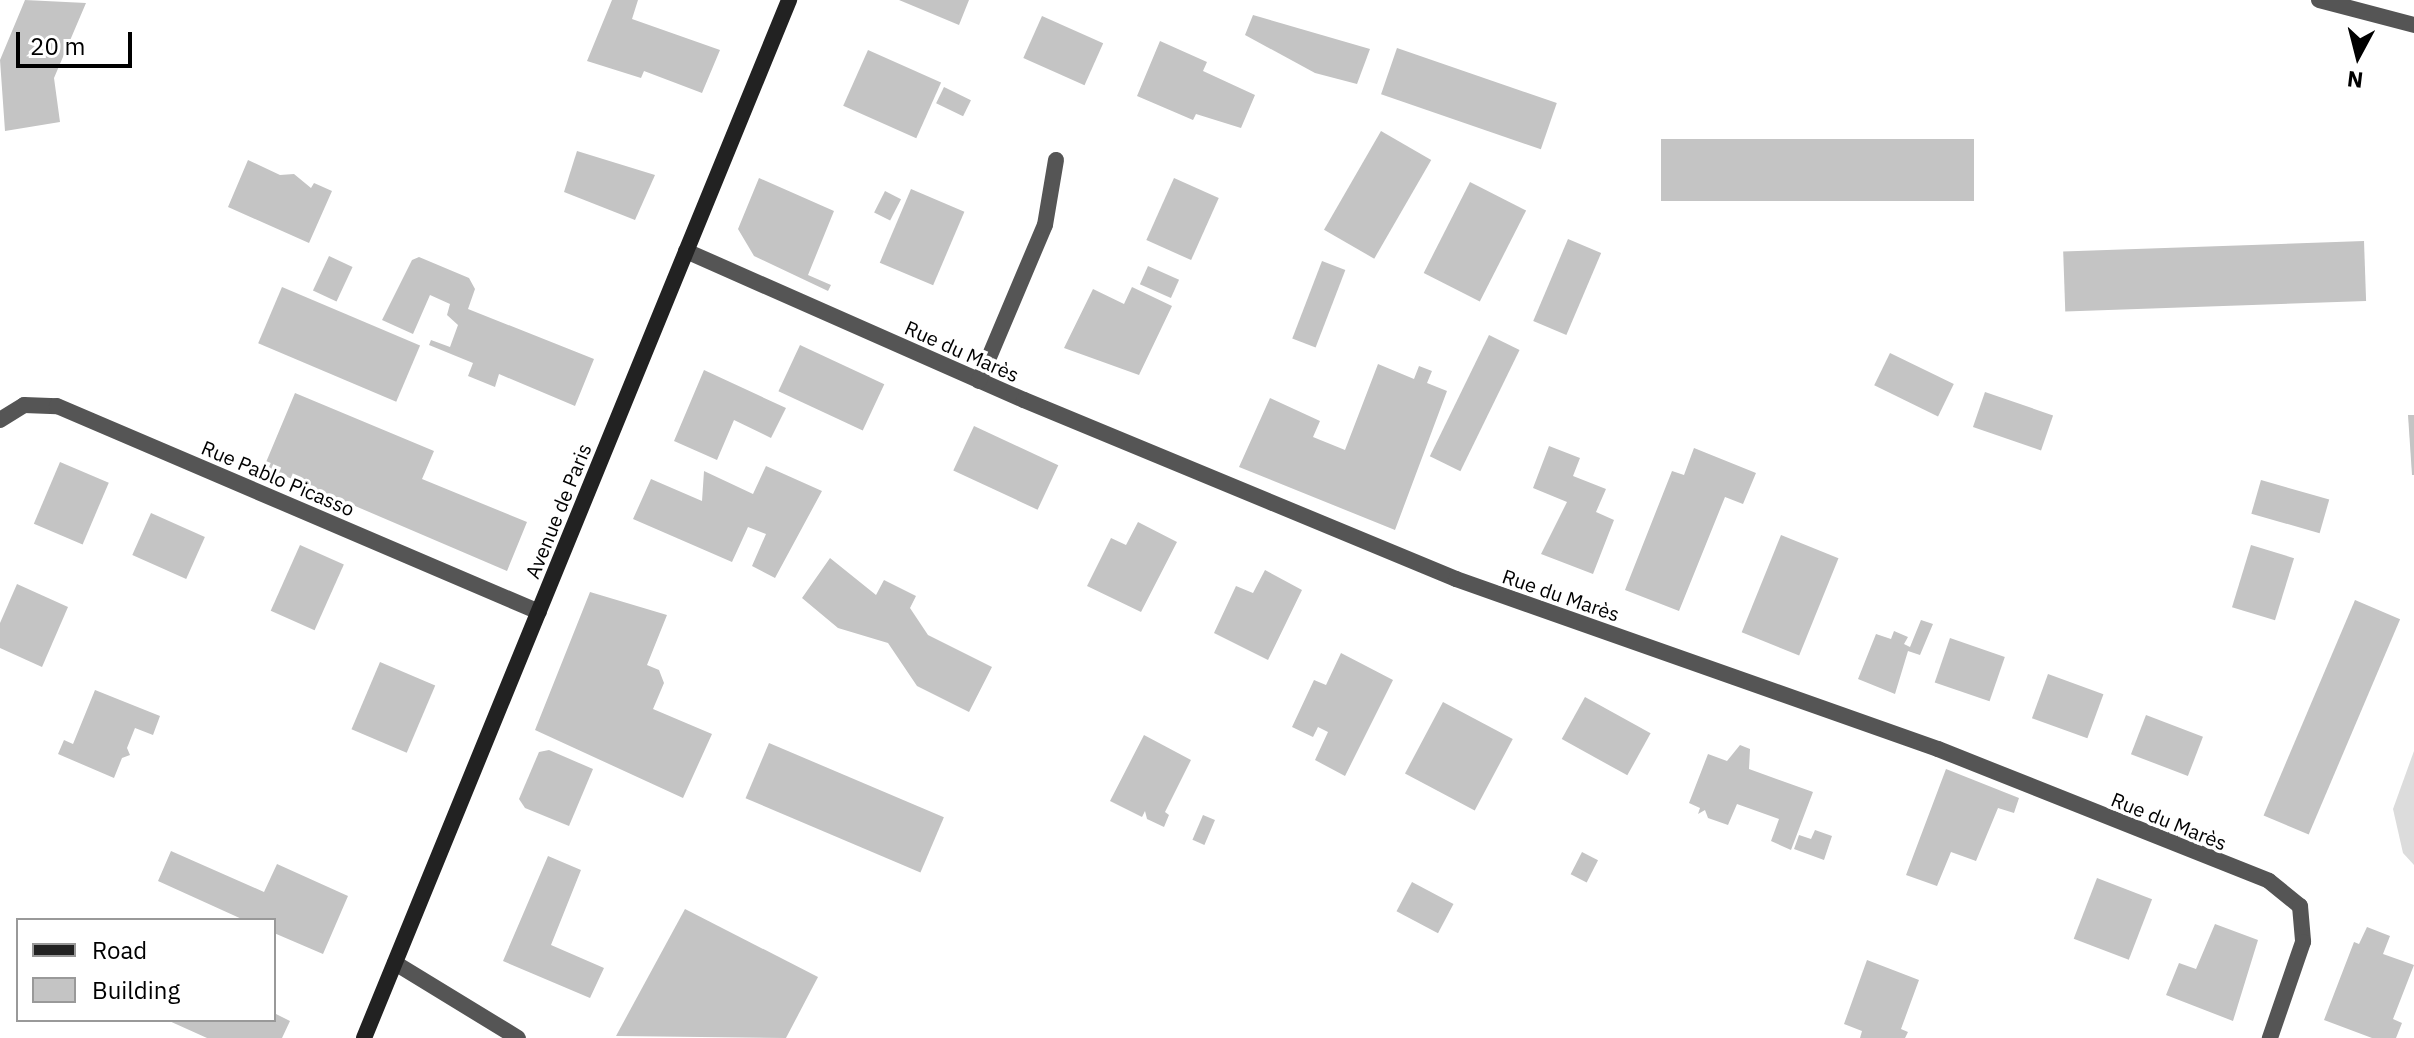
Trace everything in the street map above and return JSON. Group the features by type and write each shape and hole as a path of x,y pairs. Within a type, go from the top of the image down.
{"main road":[{"name":"Avenue de Paris","path":"364,1038 789,0"}],"street":[{"path":"2319,0 2414,25"},
{"path":"979,381 1045,225 1056,160"},
{"name":"Rue du Marès","path":"686,251 979,381 1456,579 1938,749 2269,881 2300,906 2303,942 2270,1038"},
{"name":"Rue Pablo Picasso","path":"0,420 24,405 57,406 539,612"},
{"path":"395,963 518,1038"}],"shaded area":[{"path":"2414,751 2414,865 2403,853 2393,809"}],"building":[{"path":"25,0 86,3 54,78 60,122 5,131 0,60"},
{"path":"612,0 638,0 632,19 720,50 702,93 644,71 641,78 587,61"},
{"path":"899,0 969,0 959,25"},
{"path":"1253,15 1370,49 1357,84 1315,73 1245,35"},
{"path":"1042,16 1103,43 1084,85 1023,58"},
{"path":"1160,41 1207,62 1203,71 1255,95 1241,128 1196,114 1193,120 1137,96"},
{"path":"1397,48 1557,103 1541,149 1381,94"},
{"path":"868,50 941,83 916,138 843,106"},
{"path":"944,87 971,100 963,116 936,103"},
{"path":"1381,131 1431,160 1374,259 1324,230"},
{"path":"1661,139 1974,139 1974,201 1661,201"},
{"path":"577,151 655,175 635,220 564,192"},
{"path":"248,160 280,175 294,174 311,188 314,183 332,191 309,243 228,207"},
{"path":"759,178 834,211 808,275 831,285 828,291 754,256 738,229"},
{"path":"1174,178 1219,198 1191,260 1146,240"},
{"path":"1470,182 1526,211 1480,301 1424,273"},
{"path":"911,189 964,212 933,285 880,263"},
{"path":"885,191 901,199 890,221 874,212"},
{"path":"1568,239 1601,253 1566,335 1533,321"},
{"path":"2364,241 2366,301 2065,311 2063,252"},
{"path":"329,256 353,267 337,301 313,290"},
{"path":"419,257 469,278 475,289 468,309 594,359 575,406 499,374 495,387 468,376 473,363 429,345 431,340 450,347 458,325 447,315 450,304 430,295 413,334 382,320 412,260"},
{"path":"1322,261 1345,270 1316,347 1292,338"},
{"path":"1148,266 1179,280 1171,298 1140,284"},
{"path":"282,287 420,346 396,402 258,343"},
{"path":"1132,287 1172,306 1139,375 1064,348 1093,289 1124,304"},
{"path":"1489,335 1520,350 1460,471 1430,456"},
{"path":"800,345 884,384 863,431 778,391"},
{"path":"1890,353 1954,384 1938,416 1874,385"},
{"path":"1378,364 1414,379 1419,366 1432,371 1427,383 1447,391 1395,530 1239,467 1270,398 1320,421 1313,437 1345,450"},
{"path":"704,370 786,408 771,438 734,420 717,460 674,441"},
{"path":"1985,392 2053,415 2041,450 1973,427"},
{"path":"295,393 434,451 422,479 527,522 507,571 264,467"},
{"path":"2408,415 2414,415 2414,475 2412,475"},
{"path":"974,426 1058,465 1038,510 953,470"},
{"path":"1549,446 1580,458 1573,476 1606,489 1596,512 1614,520 1593,574 1541,554 1567,502 1533,488"},
{"path":"1694,448 1756,473 1743,504 1725,497 1679,611 1625,590 1672,471 1684,475"},
{"path":"60,462 109,483 83,544 34,524"},
{"path":"766,466 822,491 775,578 752,566 766,534 748,527 732,562 633,519 651,479 702,501 704,471 753,494"},
{"path":"2261,480 2329,500 2320,533 2251,514"},
{"path":"151,513 205,537 186,579 132,555"},
{"path":"1138,522 1177,542 1141,612 1087,586 1111,538 1126,545"},
{"path":"1781,535 1838,558 1799,656 1742,632"},
{"path":"300,545 344,565 315,630 271,611"},
{"path":"2251,545 2294,558 2275,620 2232,607"},
{"path":"830,558 876,595 884,580 916,596 910,608 928,635 992,667 969,712 917,686 888,643 838,628 802,598"},
{"path":"1265,570 1302,590 1268,660 1214,633 1236,586 1253,593"},
{"path":"17,584 68,607 42,667 0,648 0,623"},
{"path":"590,592 667,615 647,665 659,670 664,683 653,709 712,734 683,798 535,730"},
{"path":"2355,600 2400,619 2309,835 2264,815"},
{"path":"1921,620 1933,624 1920,655 1908,651 1895,694 1858,679 1876,634 1891,639 1894,631 1908,637 1904,644 1910,647"},
{"path":"1950,638 2005,657 1990,701 1935,682"},
{"path":"1341,653 1393,680 1345,776 1315,760 1328,732 1318,727 1313,737 1292,727 1314,680 1326,685"},
{"path":"380,662 435,685 407,753 351,729"},
{"path":"2048,674 2103,694 2087,738 2032,718"},
{"path":"95,690 160,716 153,735 135,728 127,748 130,755 122,758 114,778 58,754 64,740 73,744"},
{"path":"1585,697 1651,733 1627,775 1562,739"},
{"path":"1443,702 1513,739 1475,811 1405,774"},
{"path":"2146,715 2203,737 2188,776 2131,754"},
{"path":"1144,735 1191,760 1165,812 1169,815 1164,827 1147,819 1145,811 1142,817 1110,801"},
{"path":"769,743 944,817 920,872 746,798"},
{"path":"1740,745 1750,749 1749,769 1813,792 1791,850 1771,841 1779,819 1737,804 1728,825 1708,818 1705,810 1698,814 1700,808 1689,803 1708,754 1727,761"},
{"path":"549,750 593,769 569,826 525,808 519,799 539,752"},
{"path":"1946,769 2019,798 2014,813 1998,808 1976,861 1951,852 1937,886 1906,875"},
{"path":"1203,815 1215,820 1204,845 1192,840"},
{"path":"1815,830 1832,836 1824,860 1794,849 1799,835 1811,839"},
{"path":"171,851 264,892 277,864 348,896 323,954 276,934 276,918 240,918 158,881"},
{"path":"1582,852 1598,860 1587,882 1571,874"},
{"path":"548,856 581,870 551,945 604,968 590,998 503,961"},
{"path":"2097,878 2152,899 2129,960 2074,939"},
{"path":"1412,882 1453,904 1438,933 1397,911"},
{"path":"685,909 818,977 786,1038 616,1036"},
{"path":"2215,924 2258,940 2233,1021 2166,995 2179,963 2196,969"},
{"path":"2367,927 2390,936 2383,954 2414,965 2393,1019 2402,1023 2396,1038 2372,1038 2324,1020 2354,942 2359,944"},
{"path":"1867,960 1919,980 1901,1029 1908,1032 1905,1038 1860,1038 1862,1031 1844,1024"},
{"path":"276,1014 290,1021 282,1038 207,1038 171,1022 276,1022"}]}
